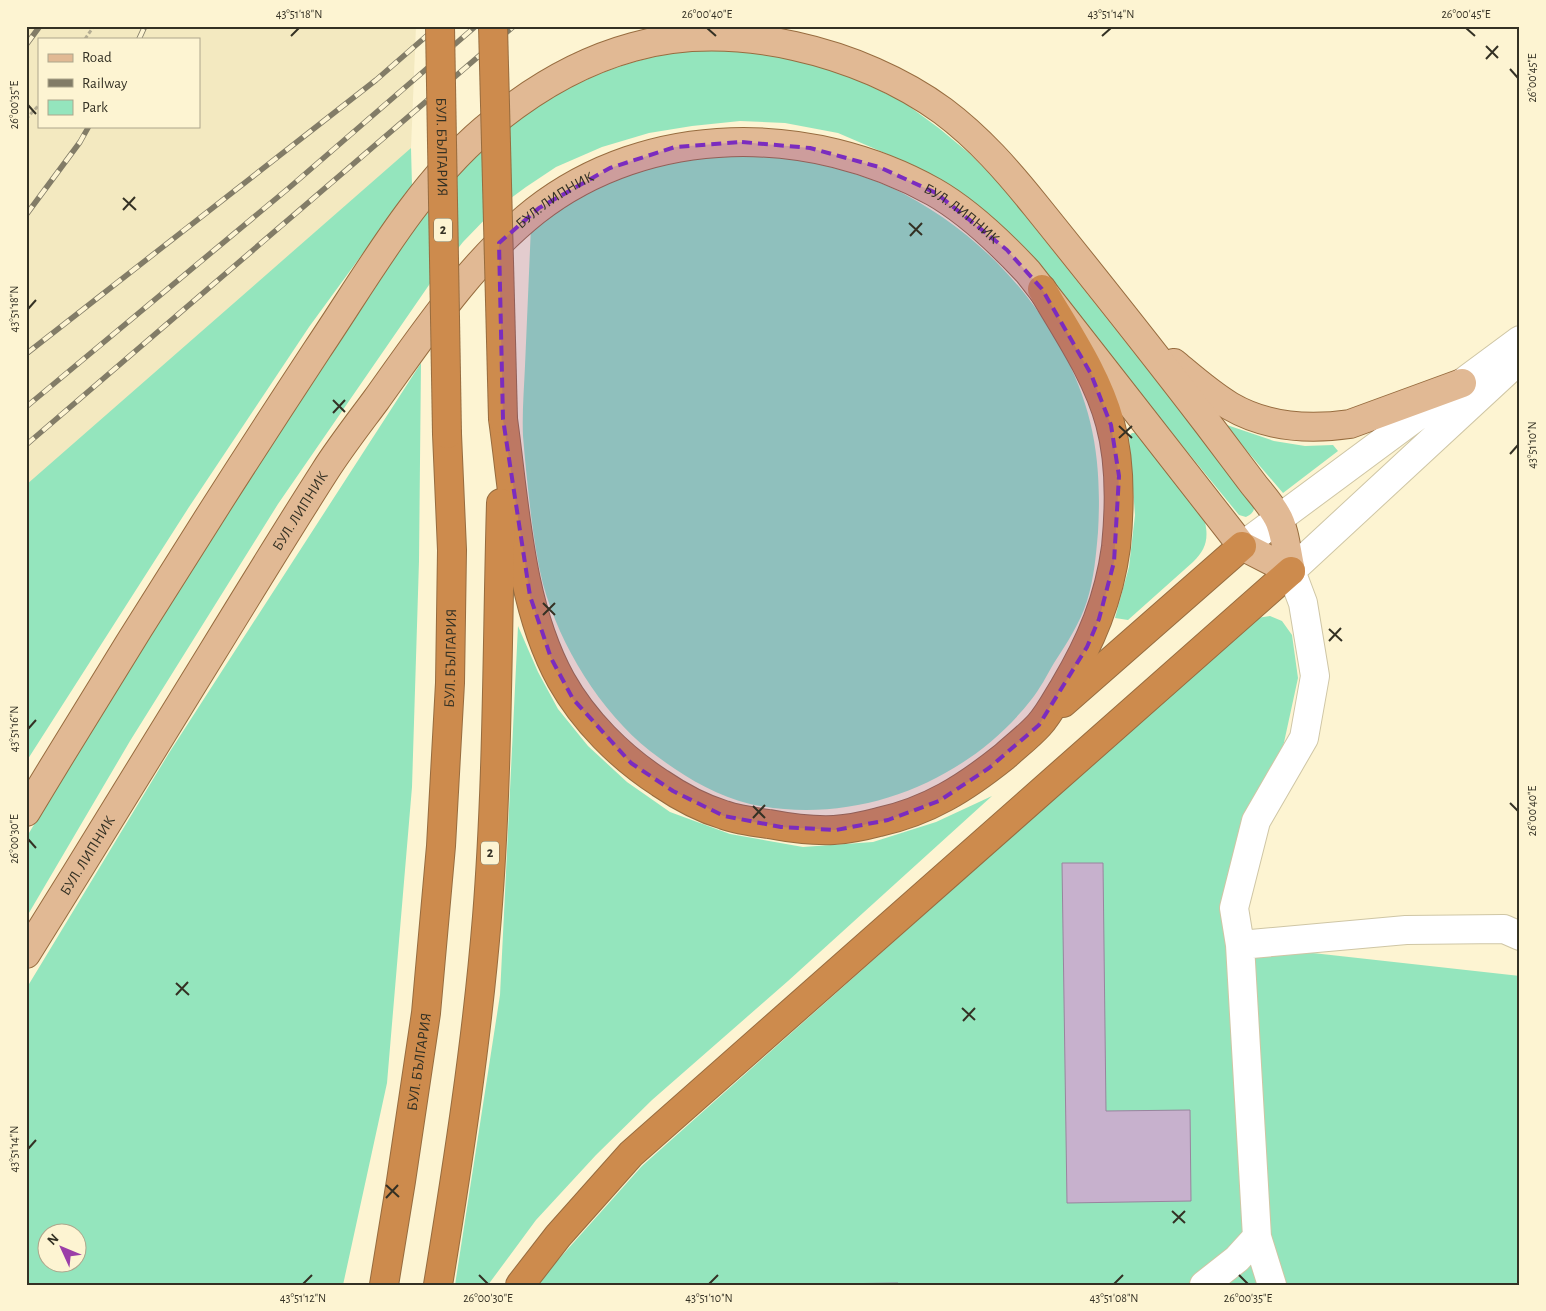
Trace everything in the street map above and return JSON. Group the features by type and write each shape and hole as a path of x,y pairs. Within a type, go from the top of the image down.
{"highway":[{"name":"БУЛ. БЪЛГАРИЯ","path":"384,1285 426,1013 441,846 450,683 452,550 447,434 440,26"},
{"name":"2","path":"438,1285 474,1049 487,916 494,776 503,419 493,26"},
{"path":"1039,725 1056,701 1083,655 1099,619 1114,562 1119,506 1119,476 1111,425 1091,374 1042,289"},
{"path":"503,419 524,574 551,658 573,698 591,722 631,762 673,792 724,816 754,822 808,829 836,830 862,826 914,813 964,787 990,768 1242,546"},
{"path":"520,1285 558,1236 631,1154 1291,571"}],"main road":[{"path":"26,812 104,682 247,456 391,239 431,184 456,156 510,109 560,77 603,57 638,45 667,40 702,38 749,39 797,46 837,57 908,89 941,110 979,140 1011,174 1143,339 1280,518 1291,571"},
{"name":"БУЛ. ЛИПНИК","path":"26,954 328,467 460,287 489,253 514,228 539,208 582,181 644,155 674,147 710,143 772,143 845,155 879,167 936,193 1008,250 1042,289 1242,546 1291,571"},
{"path":"1143,339 1229,405 1256,418 1290,426 1331,427 1350,424 1462,383"}],"street":[{"path":"1242,546 1520,340"},
{"path":"1272,1285 1257,1237 1240,945 1234,908 1256,821 1304,738 1315,676 1303,603 1291,571 1520,359"},
{"path":"1240,945 1406,930 1504,929 1520,936"},
{"path":"1204,1285 1237,1259 1257,1237"}],"path":[{"path":"86,38 94,26"},
{"path":"26,119 38,106"}],"highlighted area":[{"path":"742,142 810,148 879,167 936,193 1007,250 1042,289 1091,374 1111,425 1119,476 1114,562 1099,619 1087,647 1039,725 989,768 939,801 888,820 836,830 781,827 724,816 673,791 631,763 573,699 551,658 530,596 503,419 499,243 539,208 610,168 675,147"}],"shaded area":[{"path":"28,26 416,26 411,148 26,751 26,28"}],"green space":[{"path":"712,50 766,54 815,65 857,80 902,101 970,154 1000,184 1254,504 1253,512 1246,517 1239,515 1052,286 980,209 942,180 915,166 838,133 785,123 740,121 692,126 649,133 602,147 556,167 492,212 463,242 429,285 278,504 130,741 26,918 26,838 97,719 247,483 423,215 441,192 498,135 551,98 610,70 640,60 680,52"},
{"path":"411,148 412,186 309,327 189,507 26,762 26,485"},
{"path":"755,152 841,170 874,180 941,216 987,253 1027,297 1060,346 1081,391 1088,414 1097,459 1099,482 1098,532 1089,593 1077,625 1034,696 1005,729 974,754 941,775 905,792 867,803 829,809 789,810 736,800 697,783 673,768 632,735 615,717 584,676 560,631 543,584 529,495 523,419 531,226 577,195 649,164"},
{"path":"421,363 419,561 412,787 387,1083 343,1285 26,1285 26,989 169,753"},
{"path":"1224,424 1274,441 1305,446 1333,445 1338,451 1283,493"},
{"path":"1132,433 1137,433 1205,522 1206,539 1203,549 1197,558 1128,620 1115,618 1129,567 1135,515 1129,436"},
{"path":"1270,616 1282,621 1292,635 1298,678 1240,945 1520,976 1520,1285 539,1285 550,1269 642,1166 1257,618"},
{"path":"518,626 538,672 558,709 588,746 627,782 670,812 730,834 803,847 873,842 936,822 992,796 788,981 652,1100 596,1155 536,1220 488,1285 455,1285 500,995"}],"building":[{"path":"1062,863 1103,863 1106,1111 1190,1110 1191,1201 1067,1203"},
{"path":"898,1283 898,1285 829,1285 829,1284"}],"railway":[{"path":"26,45 40,26"},
{"path":"139,38 145,26"},
{"path":"26,354 376,80 438,26"},
{"path":"26,407 290,187 476,26"},
{"path":"26,445 514,26"},
{"path":"26,215 80,142 88,128"}]}
